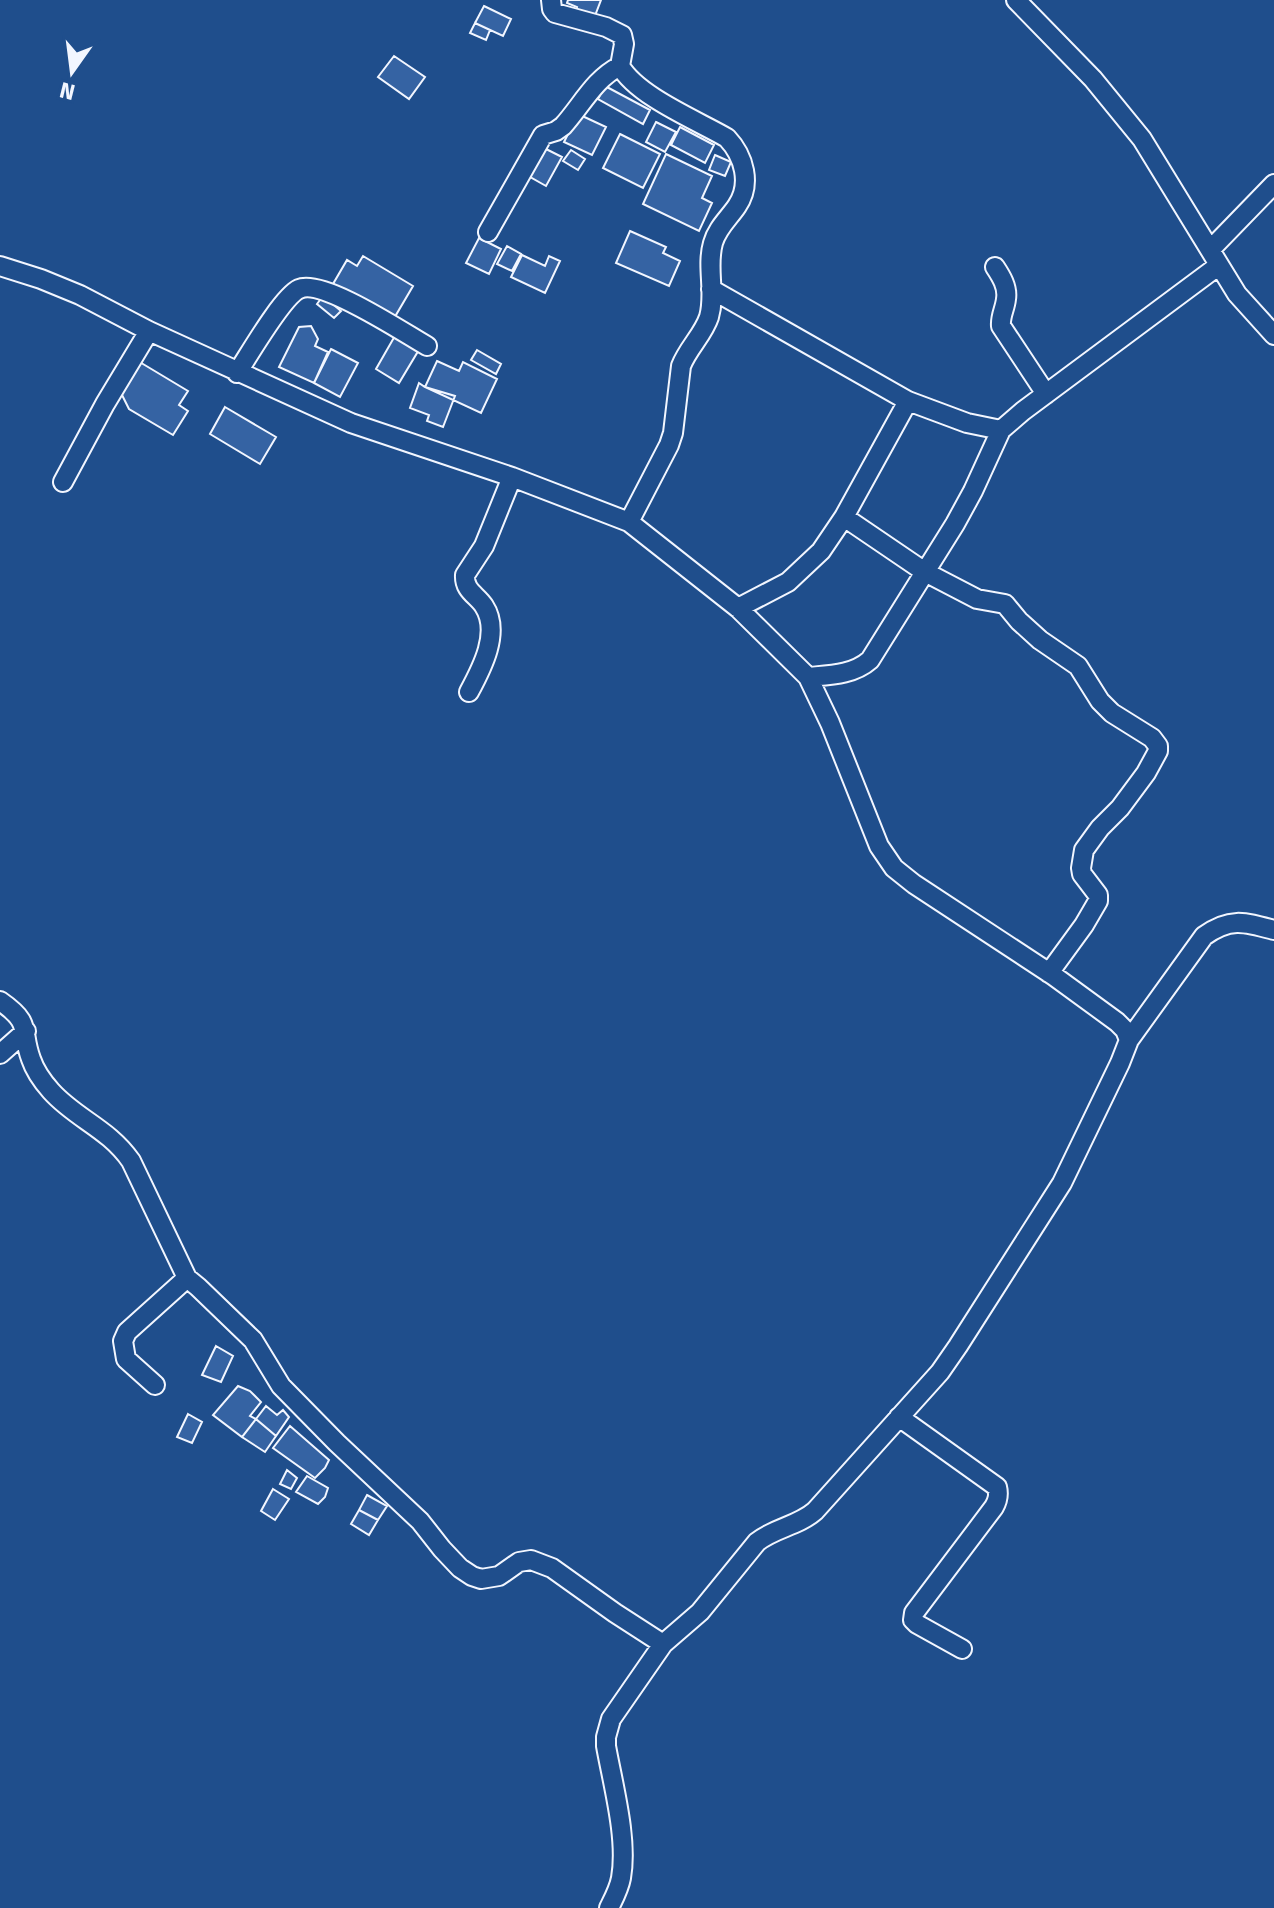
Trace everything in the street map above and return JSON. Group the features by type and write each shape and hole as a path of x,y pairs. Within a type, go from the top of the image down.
{"street":[{"path":"551,0 555,13 606,27 622,35 624,44 620,66 625,75 656,99 727,138 741,157 744,187 738,205 715,238 710,266 709,317 684,357 678,374 673,433 669,445 629,522"},
{"path":"1016,0 1124,115 1150,151 1237,294 1274,335"},
{"path":"488,232 543,135 563,126 598,81 620,66"},
{"path":"808,677 849,672 870,660 973,491 1001,430 1214,258 1274,184"},
{"path":"0,266 80,295 237,373 351,423 512,477 629,522 738,608 808,677 830,723 879,846 894,868 1117,1022 1129,1040"},
{"path":"995,267 1007,295 1001,326 1046,394"},
{"path":"237,373 287,299 305,287 347,300 427,346"},
{"path":"711,289 908,401 967,423 1001,430"},
{"path":"63,482 149,331"},
{"path":"738,608 788,582 821,551 844,517 908,401"},
{"path":"469,692 479,674 491,631 484,605 469,590 465,575 484,546 512,477"},
{"path":"844,517 925,572 977,599 1005,604 1040,640 1078,666 1100,701 1112,713 1152,738 1158,746 1146,773 1084,850 1082,874 1098,895 1098,901 1049,973"},
{"path":"609,1908 619,1885 622,1862 620,1821 606,1746 611,1719 663,1644 700,1612 761,1539 807,1518 815,1511 940,1372 1062,1183 1129,1040 1204,936 1228,923 1240,922 1274,930"},
{"path":"0,1001 13,1010 22,1022 31,1061 52,1093 121,1146 187,1278 253,1340 281,1386 420,1521 460,1568 481,1579 499,1576 519,1562 531,1560 552,1568 663,1644"},
{"path":"0,1054 26,1031"},
{"path":"155,1385 126,1359 123,1341 127,1332 187,1278"},
{"path":"899,1417 997,1487 998,1500 994,1507 914,1613 913,1620 917,1624 962,1649"}],"building":[{"path":"568,0 601,0 593,21 575,14 577,7 567,3"},
{"path":"484,6 511,19 503,36 475,23"},
{"path":"475,23 490,30 486,40 470,33"},
{"path":"394,56 425,77 409,99 378,77"},
{"path":"605,86 650,110 643,124 598,99"},
{"path":"578,114 606,127 592,155 564,142"},
{"path":"656,122 676,132 665,152 646,142"},
{"path":"680,127 714,145 705,163 671,145"},
{"path":"620,134 660,154 643,188 603,168"},
{"path":"540,146 562,157 546,186 525,174"},
{"path":"571,150 585,159 578,170 563,161"},
{"path":"666,154 712,176 702,198 712,203 699,231 643,204"},
{"path":"715,155 731,162 725,176 709,170"},
{"path":"630,231 666,247 663,253 680,261 669,286 616,263"},
{"path":"479,238 501,249 489,274 466,263"},
{"path":"507,246 521,254 512,271 497,264"},
{"path":"522,255 545,266 549,256 560,261 545,293 511,277"},
{"path":"363,256 413,286 393,320 333,284 347,260 357,266"},
{"path":"323,296 341,311 334,318 317,304"},
{"path":"311,326 318,339 315,346 328,352 314,383 279,367 299,327"},
{"path":"396,334 420,348 399,383 376,369"},
{"path":"331,349 358,363 340,397 314,383"},
{"path":"477,350 501,364 496,374 471,360"},
{"path":"138,361 188,391 179,405 188,411 173,435 129,409 120,391"},
{"path":"437,361 459,371 463,362 497,379 481,413 425,387"},
{"path":"419,383 455,396 443,427 427,421 429,415 410,408"},
{"path":"225,407 276,437 260,464 210,434"},
{"path":"216,1346 233,1356 221,1382 202,1375"},
{"path":"238,1386 250,1391 261,1402 250,1416 256,1419 242,1437 213,1415"},
{"path":"266,1406 277,1415 283,1410 289,1417 276,1436 256,1419"},
{"path":"188,1414 202,1422 192,1443 177,1437"},
{"path":"256,1419 276,1436 265,1452 242,1437"},
{"path":"290,1426 329,1460 315,1478 273,1448"},
{"path":"287,1470 297,1478 291,1489 280,1484"},
{"path":"307,1476 328,1488 318,1504 296,1492"},
{"path":"273,1489 289,1499 275,1520 261,1511"},
{"path":"367,1495 387,1506 378,1520 359,1510"},
{"path":"359,1510 378,1520 369,1535 351,1524"}]}
